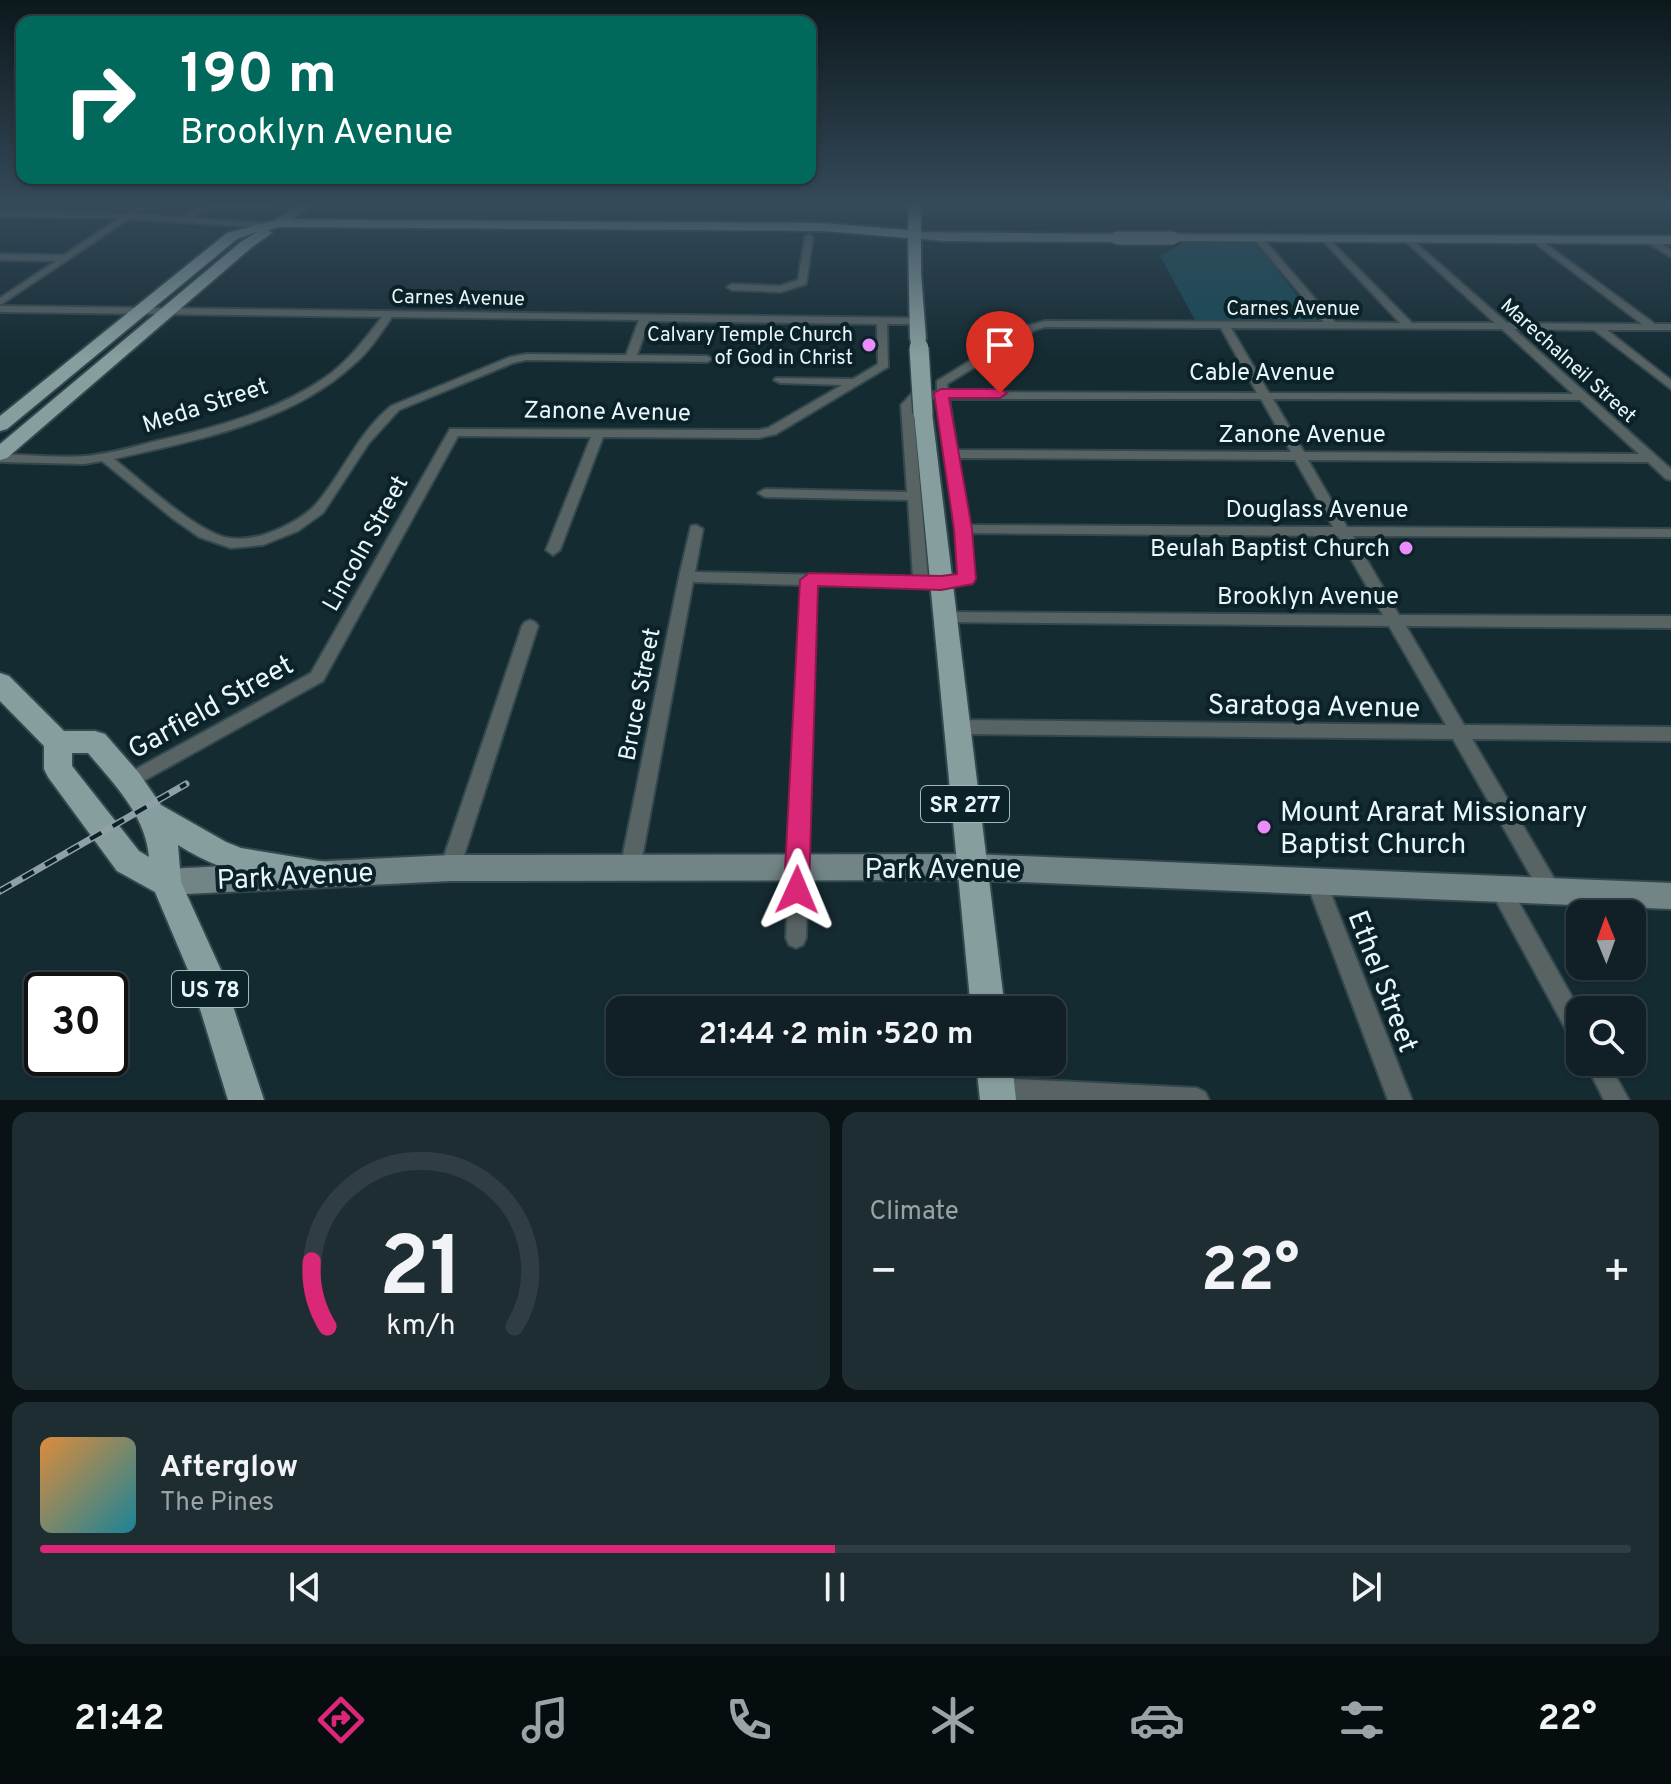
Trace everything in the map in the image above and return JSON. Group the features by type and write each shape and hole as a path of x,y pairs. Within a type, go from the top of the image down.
{"main road":[{"path":"0,425 141,311 217,255"},
{"path":"0,456 168,312 227,255"},
{"name":"SR 277","path":"913,255 931,583 945,617 986,996"},
{"path":"0,683 27,714 58,742 58,769 128,861 166,882"},
{"name":"US 78","path":"58,742 95,742 129,781 162,832 166,882 204,970 246,1100"},
{"path":"149,812 228,857 321,873"}],"street":[{"path":"0,302 69,255"},
{"path":"732,287 781,289 803,282 807,255"},
{"path":"1273,255 1333,326"},
{"path":"1342,255 1409,326"},
{"name":"Marechalneil Street","path":"1426,255 1671,476"},
{"path":"1557,255 1653,327"},
{"path":"0,257 65,258"},
{"name":"Carnes Avenue","path":"0,309 882,321 917,330"},
{"name":"Meda Street","path":"0,456 84,460 194,436 287,402 327,381 350,363 389,314"},
{"path":"630,358 645,318"},
{"path":"780,380 857,382 884,365 882,321"},
{"name":"Carnes Avenue","path":"941,393 941,383 1038,325 1671,327"},
{"path":"1224,325 1551,892"},
{"path":"1597,327 1671,386"},
{"path":"105,457 199,534 221,543 244,545 271,538 297,525 320,508 380,419 395,408 510,360 707,359"},
{"name":"Zanone Avenue","path":"454,432 759,434 772,431 857,382"},
{"path":"686,577 931,583 966,579 963,529 941,393 916,395 907,405 914,496 931,583"},
{"name":"Cable Avenue","path":"941,393 1584,397"},
{"name":"Lincoln Street","path":"317,677 454,432"},
{"path":"553,550 598,433"},
{"name":"Zanone Avenue","path":"952,454 1652,458"},
{"path":"765,493 914,496"},
{"name":"Bruce Street","path":"630,869 696,529"},
{"name":"Douglass Avenue","path":"963,529 1671,533"},
{"path":"796,938 809,580"},
{"name":"Brooklyn Avenue","path":"945,617 1671,622"},
{"path":"450,868 530,626"},
{"name":"Garfield Street","path":"129,781 317,677"},
{"name":"Saratoga Avenue","path":"958,734 1671,734"},
{"name":"Park Avenue","path":"166,882 450,868 971,867 1671,896"},
{"name":"Ethel Street","path":"1316,881 1400,1100"},
{"path":"1501,890 1566,1008"},
{"path":"1604,1076 1617,1100"},
{"path":"997,1084 1197,1100"}],"shaded area":[{"path":"1265,255 1317,320 1195,320 1160,256"}],"railway":[{"path":"0,891 186,784"}],"place":[{"name":"Calvary Temple Church of God in Christ","path":"869,345"},
{"name":"Beulah Baptist Church","path":"1406,548"},
{"name":"Mount Ararat Missionary Baptist Church","path":"1264,827"}],"route":[{"path":"797,890 809,580 941,583 966,579 963,529 941,393 1000,393"}]}
